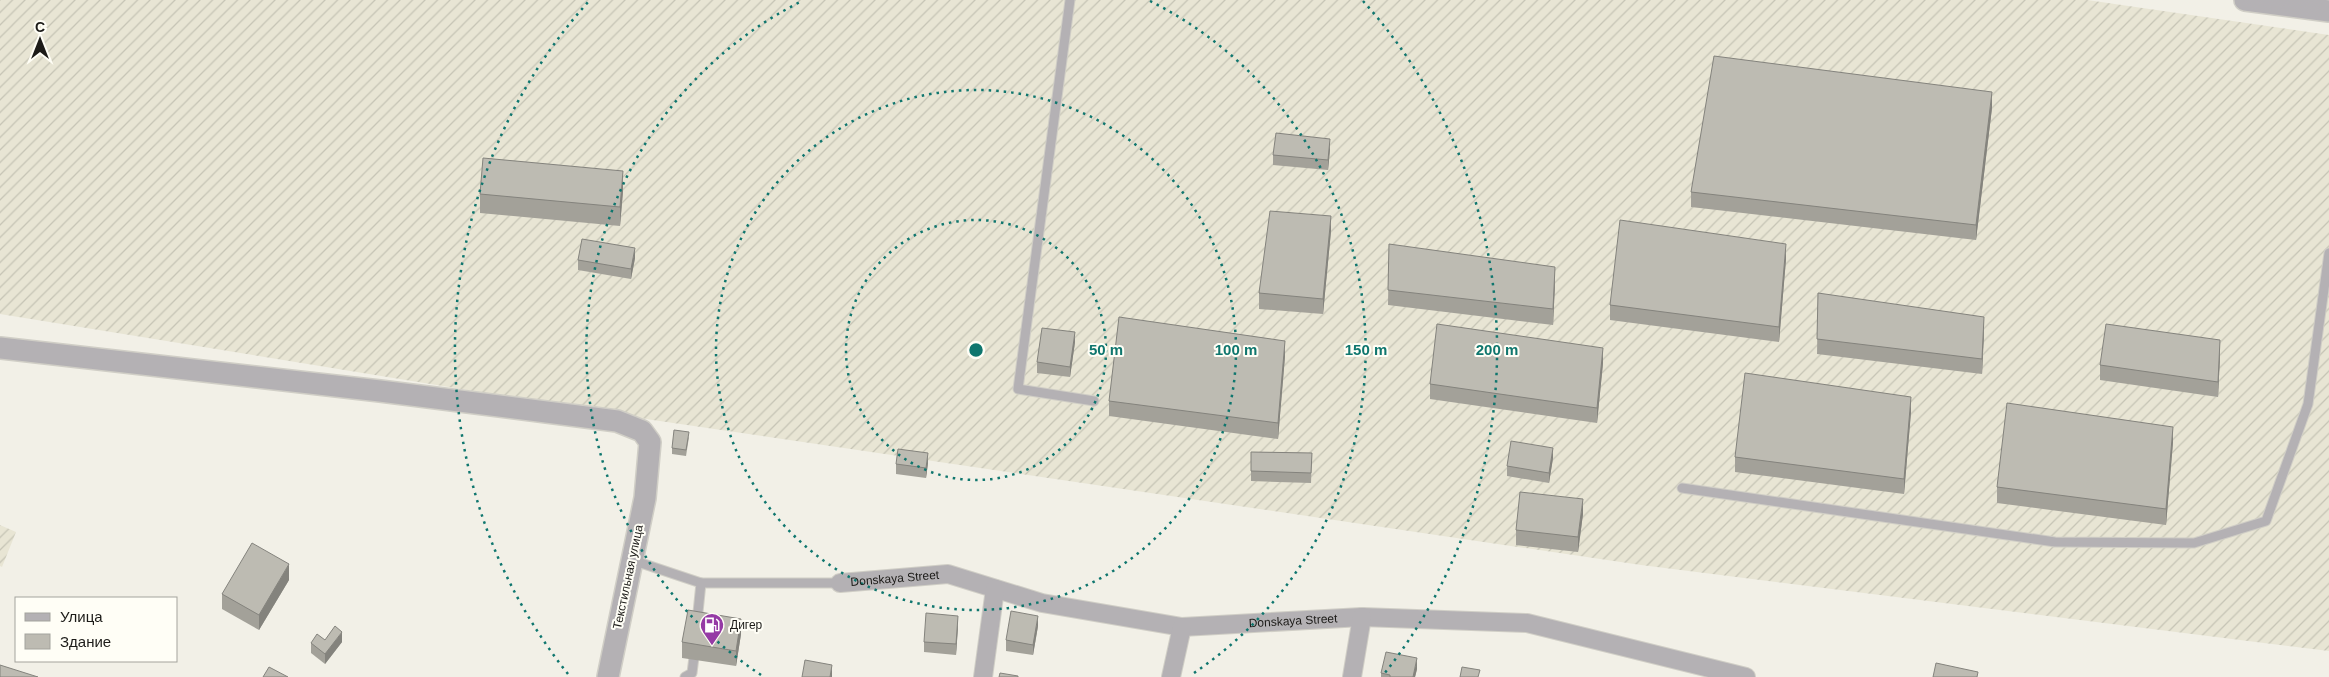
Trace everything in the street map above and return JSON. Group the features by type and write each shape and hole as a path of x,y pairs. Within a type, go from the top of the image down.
{"street":[{"path":"2245,0 2329,11"},
{"name":"Текстильная улица","path":"0,348 380,391 617,421 642,430 650,442 645,498 608,677"},
{"name":"Donskaya Street","path":"840,583 948,574 1042,603 1182,627 1362,617 1527,623 1720,674 1746,677"},
{"path":"983,677 995,589"},
{"path":"1352,677 1362,617"},
{"path":"1171,677 1182,627"}],"lane":[{"path":"1070,0 1018,389 1094,401"},
{"path":"1682,488 2055,542 2194,543 2266,521 2308,404 2329,253"},
{"path":"632,560 701,583 840,583"},
{"path":"685,677 692,673 701,583"}],"shaded area":[{"path":"0,0 2087,0 2329,35 2329,651 1641,565 646,419 0,314"},
{"path":"0,525 16,532 2,567 0,566"}],"building":[{"path":"1714,56 1992,92 1976,225 1691,192"},
{"path":"1276,133 1330,139 1328,160 1273,155"},
{"path":"483,158 623,171 620,207 480,194"},
{"path":"1270,211 1331,216 1323,299 1259,293"},
{"path":"1620,220 1786,244 1779,327 1610,305"},
{"path":"582,239 635,248 631,269 578,260"},
{"path":"1389,244 1555,267 1553,309 1388,290"},
{"path":"1818,293 1984,317 1982,359 1817,339"},
{"path":"1119,317 1285,341 1278,423 1109,401"},
{"path":"1437,324 1603,348 1597,408 1430,384"},
{"path":"2106,324 2220,340 2218,382 2100,365"},
{"path":"1042,328 1075,332 1070,367 1037,362"},
{"path":"1745,373 1911,397 1904,479 1735,457"},
{"path":"2007,403 2173,427 2166,509 1997,487"},
{"path":"674,430 689,432 686,450 672,448"},
{"path":"1511,441 1553,448 1549,473 1507,466"},
{"path":"898,449 928,453 926,468 896,464"},
{"path":"1251,452 1312,453 1311,473 1251,471"},
{"path":"1520,492 1583,499 1578,537 1516,530"},
{"path":"252,543 289,564 259,615 222,594"},
{"path":"688,610 741,619 736,651 682,642"},
{"path":"1011,611 1038,616 1033,645 1006,640"},
{"path":"926,613 958,616 956,644 924,642"},
{"path":"335,626 342,632 325,654 311,643 317,634 325,640"},
{"path":"1386,652 1417,658 1413,677 1390,677 1390,675 1381,673"},
{"path":"805,660 832,665 830,677 802,677"},
{"path":"1936,663 1978,672 1977,677 1933,677"},
{"path":"0,665 38,677 0,677"},
{"path":"269,667 288,677 263,677"},
{"path":"1462,667 1480,670 1478,677 1460,677"},
{"path":"1000,673 1018,676 1018,677 999,677"}],"place":[{"name":"Дигер","path":"712,646"}]}
